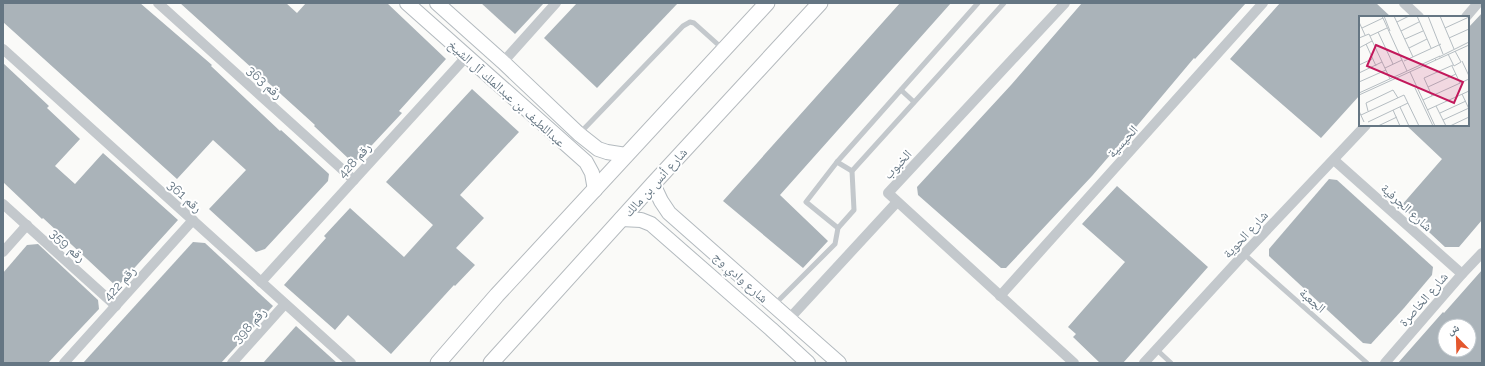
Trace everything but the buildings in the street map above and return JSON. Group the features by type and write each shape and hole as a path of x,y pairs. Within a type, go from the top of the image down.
{"main road":[{"path":"438,363 498,295 767,3"},
{"name":"شارع أنس بن مالك","path":"491,363 820,3"}],"street":[{"name":"رقم 363","path":"158,3 354,180"},
{"name":"عبداللطيف بن عبدالملك آل الشيخ","path":"407,3 586,162 592,173 595,190"},
{"name":"عبداللطيف بن عبدالملك آل الشيخ","path":"437,3 504,62 576,131 598,149 626,155"},
{"path":"504,62 556,3"},
{"name":"الخبوب","path":"897,202 888,193 1065,3"},
{"name":"الحيسية","path":"1000,296 1263,3"},
{"path":"1404,3 1418,16"},
{"path":"1467,16 1478,3"},
{"path":"441,33 454,18"},
{"name":"رقم 361","path":"3,49 351,363"},
{"name":"رقم 428","path":"261,282 467,56"},
{"name":"شارع الحوية","path":"1144,363 1244,254 1365,126"},
{"path":"561,140 568,144 573,143 576,136 576,131"},
{"name":"شارع الجرفية","path":"1334,160 1462,274"},
{"name":"شارع وادي وج","path":"653,184 665,208 684,227 839,363"},
{"path":"789,319 897,202 1074,363"},
{"name":"رقم 359","path":"3,204 116,306"},
{"name":"شارع وادي وج","path":"621,219 646,221 671,241 808,363"},
{"name":"رقم 422","path":"64,363 193,220"},
{"path":"3,252 27,225"},
{"path":"671,241 684,227"},
{"name":"شارع الخاصرة","path":"1385,363 1482,253"},
{"name":"رقم 398","path":"232,363 286,304"}],"lane":[{"path":"838,228 806,202 837,162 978,3"},
{"path":"773,306 835,244 838,228 854,210 852,171 1004,3"},
{"path":"576,131 683,26 690,22 694,23 724,50"},
{"path":"901,90 914,102"},
{"path":"837,162 852,171"},
{"name":"الجعبة","path":"1244,254 1367,363"},
{"path":"1157,350 1171,363"}]}
